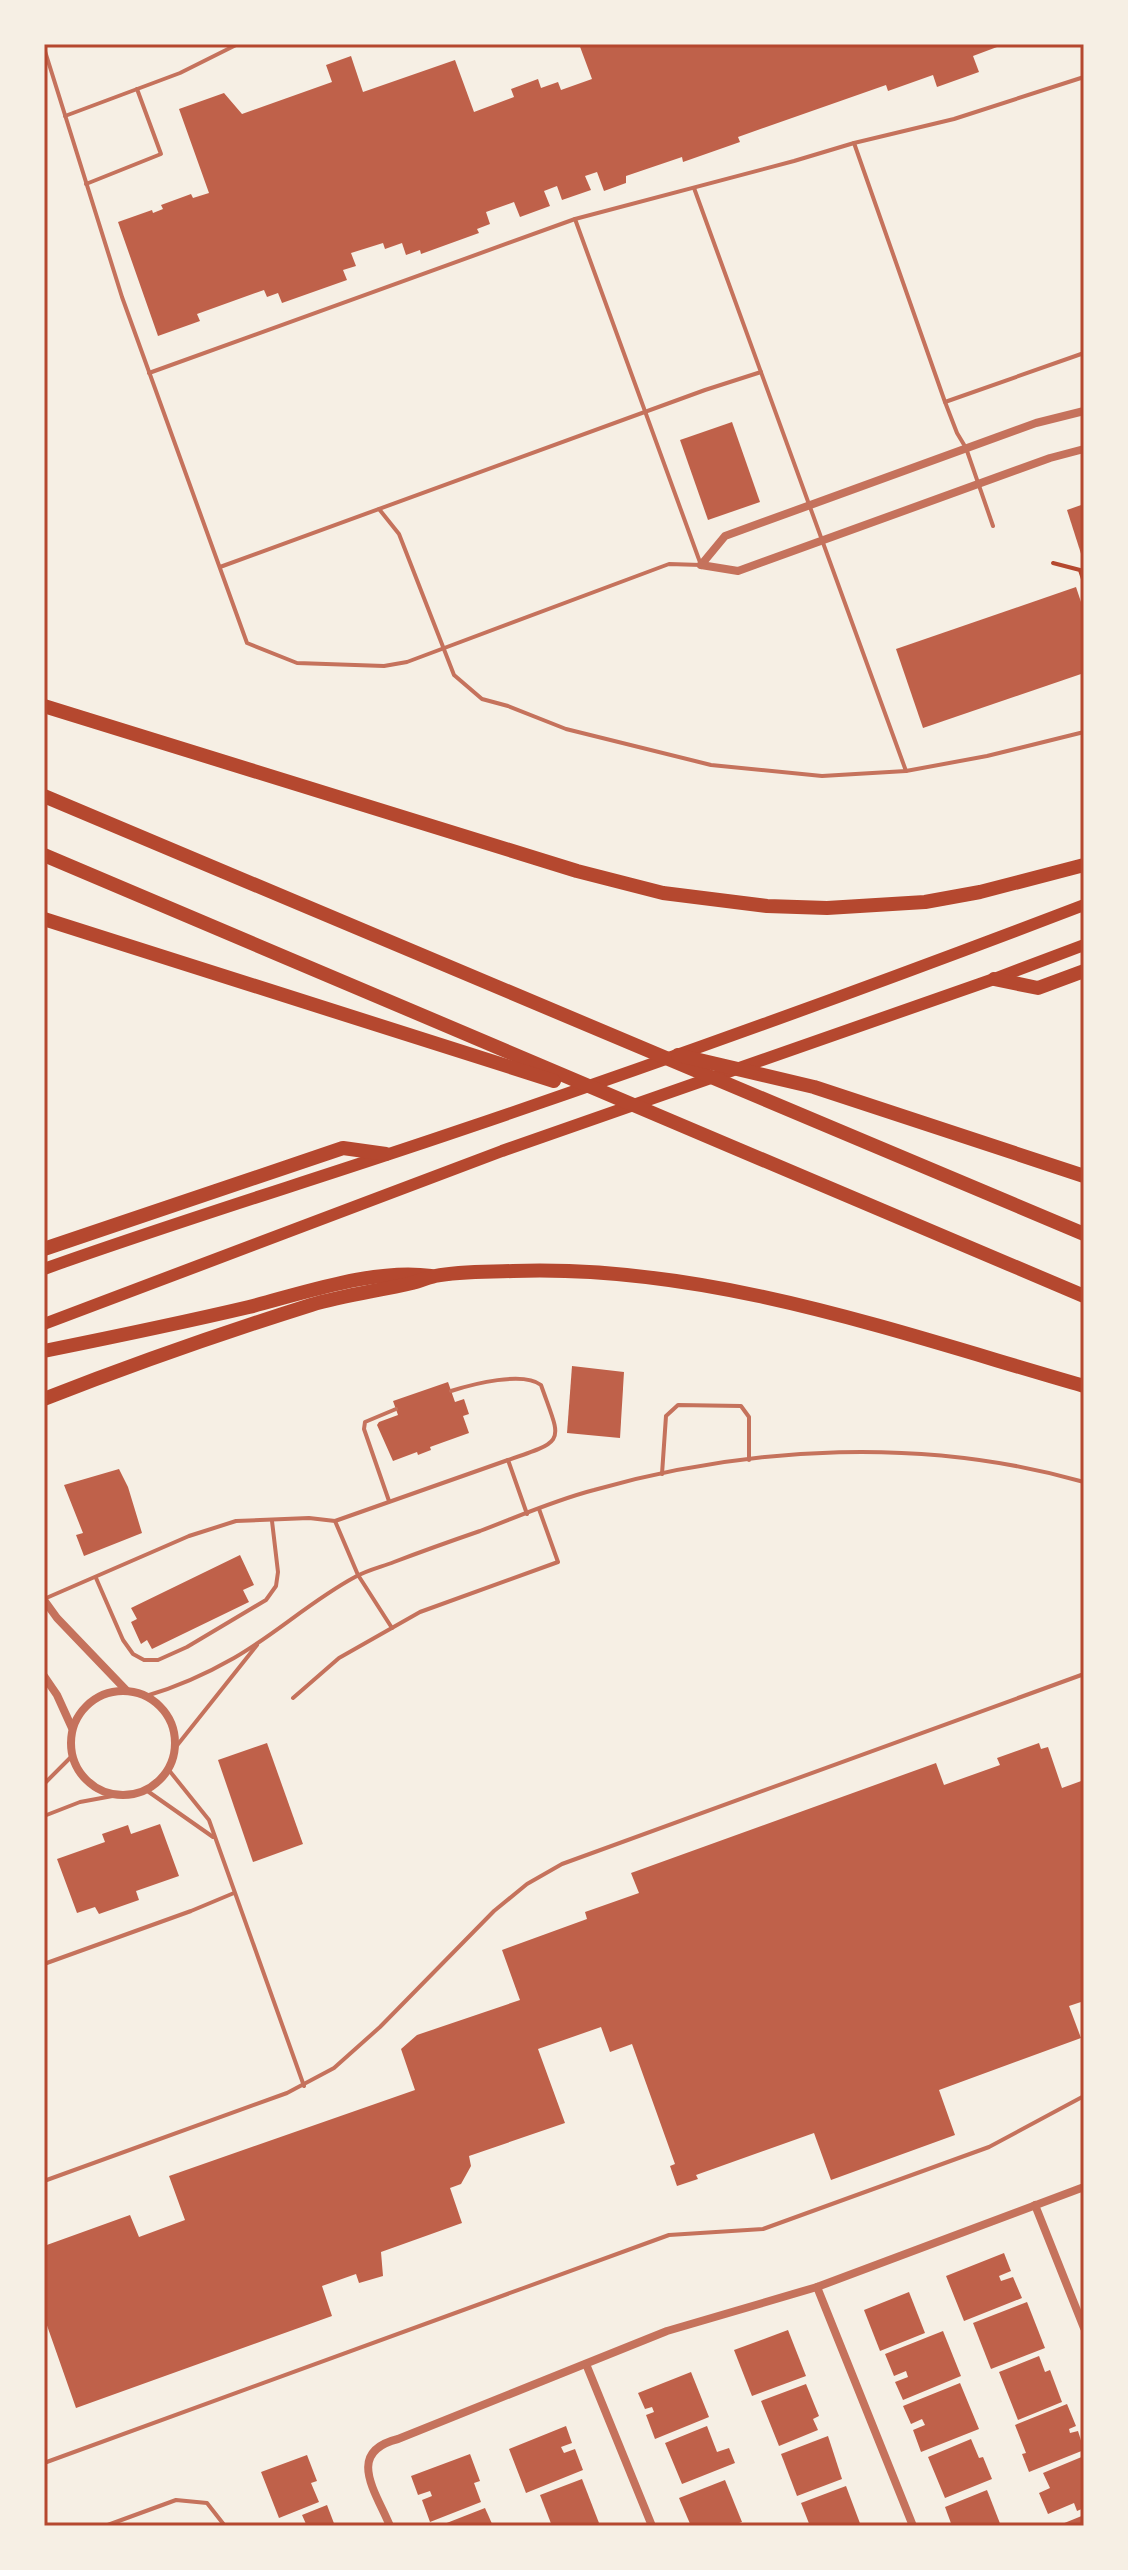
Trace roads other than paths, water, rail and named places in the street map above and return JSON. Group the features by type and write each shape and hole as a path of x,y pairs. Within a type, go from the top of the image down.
{"highway":[{"path":"44,706 577,871 663,893 767,906 876,907 980,892 1084,865"},
{"path":"44,796 1084,1234"},
{"path":"44,855 1084,1296"},
{"path":"44,919 631,1105"},
{"path":"994,979 1038,988 1084,971"},
{"path":"637,1046 814,1087 1084,1176"},
{"path":"44,1249 343,1148 386,1154"},
{"path":"44,1351 164,1327 353,1282 410,1273 435,1276 581,1270 716,1288 831,1313 1084,1386"},
{"path":"44,1399 312,1305 435,1276"}],"main road":[{"path":"44,1269 456,1132 803,1010 1084,905"},
{"path":"44,1324 502,1151 1084,945"}],"street":[{"path":"701,565 725,536 1036,423 1084,411"},
{"path":"701,565 738,571 978,483 1084,449"},
{"path":"44,1600 57,1618 126,1690"},
{"path":"44,1676 72,1728"},
{"path":"126,1690 146,1696 159,1705 174,1732 175,1748 168,1769 159,1781 146,1790 118,1795 102,1791 89,1783 79,1771 72,1756 72,1728 80,1713 93,1700 108,1692 126,1690"},
{"path":"390,2526 367,2470 370,2453 382,2443 667,2331 817,2287 1084,2187"},
{"path":"1035,2205 1084,2328"},
{"path":"817,2287 913,2526"},
{"path":"586,2364 652,2526"}],"lane":[{"path":"65,116 180,73 238,44"},
{"path":"44,48 122,297 247,643 297,663 384,666 407,662 669,564 701,565 575,219"},
{"path":"149,373 575,219 954,119 1084,77"},
{"path":"86,184 161,154 137,89"},
{"path":"854,143 945,402 966,448 993,526"},
{"path":"694,188 906,771"},
{"path":"945,402 1084,353"},
{"path":"220,567 761,372"},
{"path":"379,509 399,534 454,675 482,699 566,729 711,765 822,776 906,771 987,756 1084,732"},
{"path":"44,1600 189,1536 236,1521 309,1518 335,1521 549,1446 555,1440 556,1428 541,1385 527,1378 471,1384 451,1391"},
{"path":"662,1474 666,1416 678,1405 741,1406 749,1417 749,1460"},
{"path":"389,1502 364,1429 365,1422 396,1409"},
{"path":"146,1696 173,1688 202,1674 261,1640 291,1617 358,1575 591,1490 662,1474 816,1453 936,1454 998,1462 1084,1482"},
{"path":"508,1460 527,1514"},
{"path":"293,1698 339,1658 420,1612 558,1562 539,1509"},
{"path":"96,1578 123,1640 133,1654 144,1660 158,1660 187,1647 266,1600 276,1586 278,1572 272,1521"},
{"path":"335,1521 358,1575 392,1628"},
{"path":"175,1748 261,1640"},
{"path":"44,2181 304,2086 334,2068 356,2050 494,1911 527,1884 562,1864 1084,1674"},
{"path":"44,1784 72,1756"},
{"path":"168,1769 203,1809 304,2086"},
{"path":"146,1790 214,1838"},
{"path":"44,1816 80,1802 118,1795"},
{"path":"44,1964 234,1893"},
{"path":"44,2463 669,2235 763,2229 989,2147 1084,2096"},
{"path":"105,2526 176,2500 207,2503 225,2526"}]}
